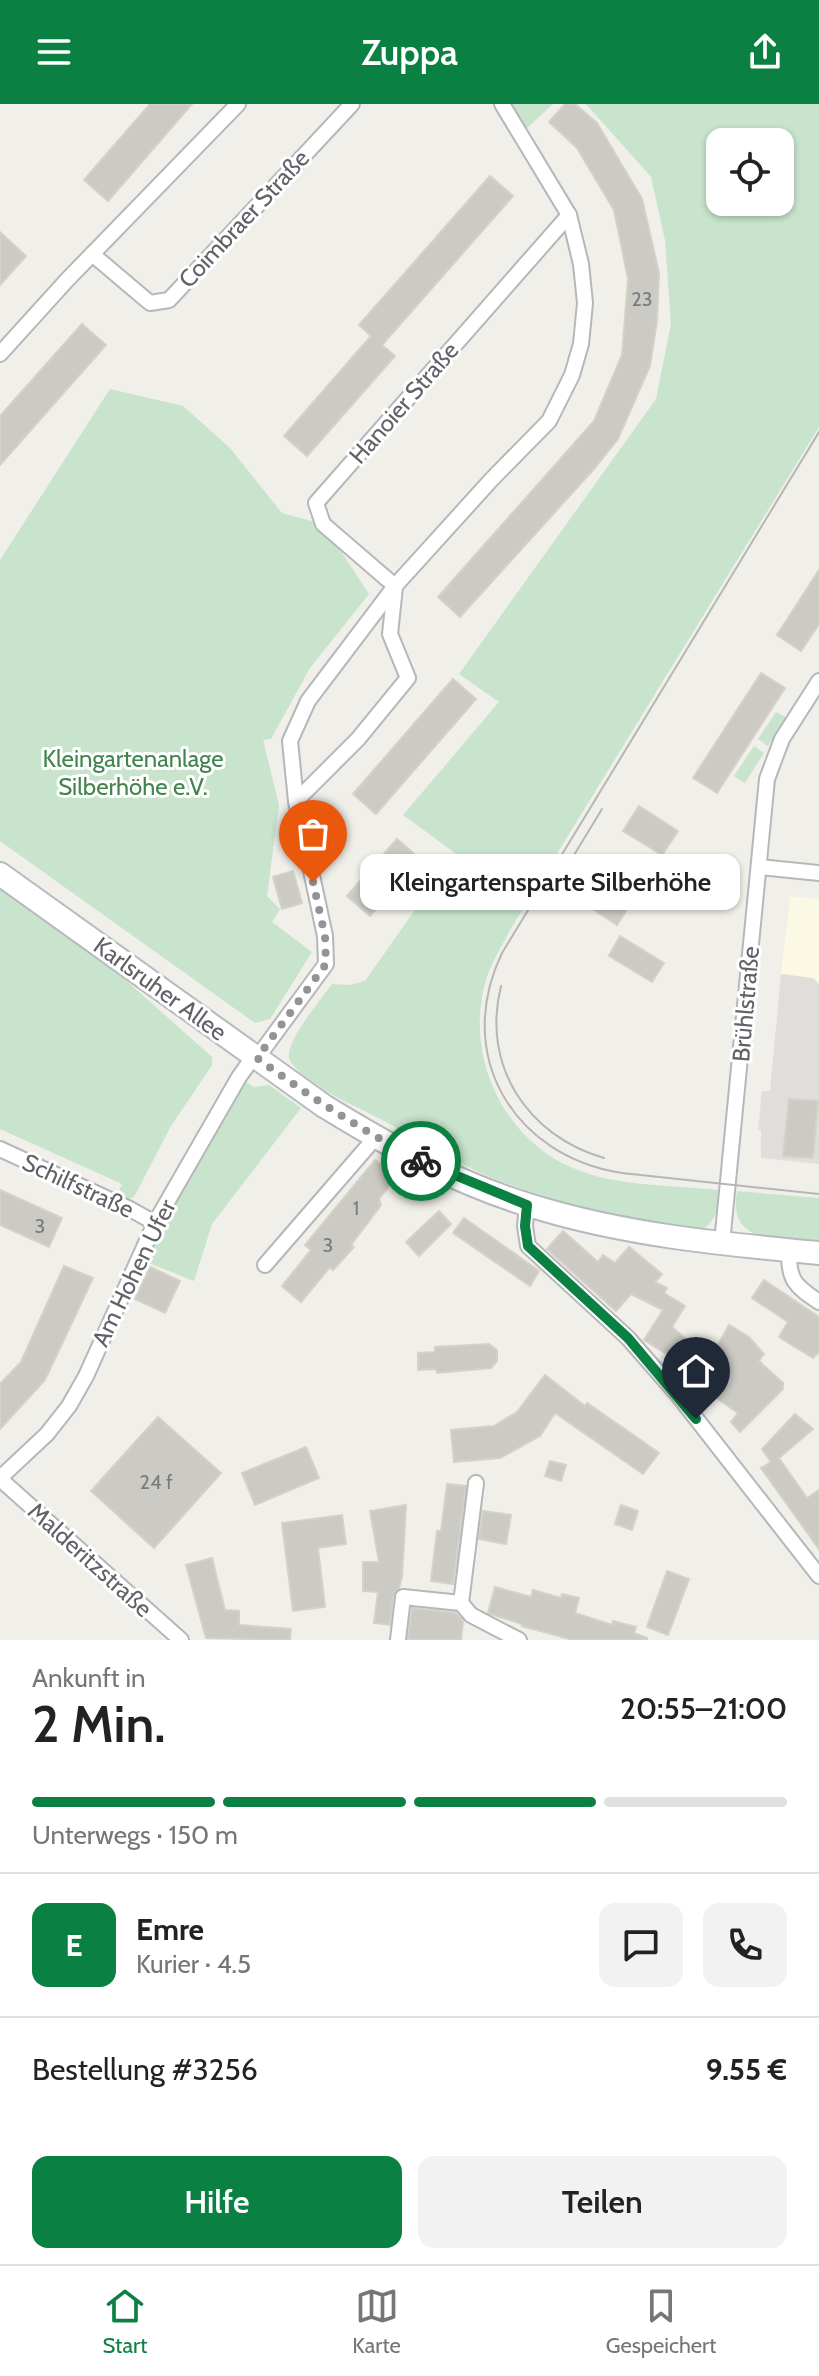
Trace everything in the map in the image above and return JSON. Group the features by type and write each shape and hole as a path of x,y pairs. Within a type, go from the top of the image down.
{"street":[{"path":"0,354 238,104"},
{"name":"Coimbraer Straße","path":"92,254 150,303 169,300 352,104"},
{"path":"256,1057 326,964 325,936 296,801 290,741 308,701 395,586 549,421 572,375 581,344 585,303 581,264 569,215 502,104"},
{"name":"Hanoier Straße","path":"395,586 323,524 316,503 569,215"},
{"path":"296,801 358,739 408,678 390,634 395,586"},
{"name":"Brühlstraße","path":"722,1243 767,779 782,739 819,681"},
{"path":"759,867 819,873"},
{"name":"Karlsruher Allee","path":"0,874 307,1095 375,1138 425,1163 527,1205 599,1224 722,1243 819,1253"},
{"name":"Am Hohen Ufer","path":"0,1479 47,1434 69,1406 86,1376 155,1223 239,1077 256,1057"},
{"path":"265,1265 375,1138"},
{"name":"Schilfstraße","path":"0,1149 155,1223"},
{"path":"527,1205 525,1226 528,1246 628,1338 677,1394 819,1576"},
{"path":"789,1250 789,1268 797,1288 819,1302"},
{"name":"Malderitzstraße","path":"0,1479 181,1640"},
{"path":"461,1603 476,1483"},
{"path":"398,1640 403,1597 461,1603 471,1615 519,1640"}],"shaded area":[{"path":"790,896 819,899 819,984 813,978 781,974"},
{"path":"781,974 813,978 819,984 819,1164 761,1158 761,1131 758,1130 762,1091 770,1091"}],"green space":[{"path":"511,104 553,104 526,129"},
{"path":"586,104 819,104 819,427 510,930 486,980 481,1008 480,1036 485,1064 508,1115 526,1136 548,1154 590,1174 645,1184 719,1190 716,1211 709,1225 689,1230 634,1221 492,1178 326,1091 297,1069 289,1057 293,1041 332,984 350,985 365,981 455,853 403,815 499,702 459,674 656,399 671,324 665,240 651,177"},
{"name":"Kleingartenanlage Silberhöhe e.V.","path":"110,389 183,406 230,448 282,513 323,524 369,594 310,668 271,739 263,740 279,805 267,896 280,909 272,922 312,952 270,1019 255,1023 0,841 0,560"},
{"path":"776,712 787,718 774,743 771,741 768,746 758,739"},
{"path":"754,746 764,753 745,783 734,776"},
{"path":"0,874 38,902 212,1057 212,1065 171,1126 134,1197 117,1196 122,1184 0,1129"},
{"path":"239,1077 254,1087 269,1085 301,1108 212,1224 194,1281 141,1260"},
{"path":"737,1191 819,1198 819,1243 774,1239 749,1231 740,1222 736,1209"}],"building":[{"path":"150,104 192,104 108,201 84,180"},
{"path":"565,104 575,104 597,123 642,199 659,273 657,321 650,366 618,439 460,617 438,597 594,421 622,355 628,279 614,210 577,148 549,122"},
{"path":"490,176 513,196 382,345 395,356 307,456 284,436 371,336 359,325"},
{"path":"0,232 26,256 0,285"},
{"path":"82,324 106,345 0,465 0,416"},
{"path":"819,570 819,624 801,651 777,635"},
{"path":"761,673 785,688 717,793 693,778"},
{"path":"453,679 476,699 376,814 353,794"},
{"path":"639,806 678,831 662,855 623,831"},
{"path":"397,839 420,859 370,916 347,896"},
{"path":"293,871 302,903 282,909 273,877"},
{"path":"595,875 633,900 617,925 579,900"},
{"path":"620,936 664,963 652,982 609,956"},
{"path":"789,1099 818,1101 813,1158 783,1156"},
{"path":"375,1160 398,1175 379,1199 381,1205 351,1245 354,1247 333,1270 330,1267 301,1302 282,1286 311,1250 305,1245"},
{"path":"0,1190 62,1218 49,1247 0,1225"},
{"path":"439,1211 451,1224 419,1256 406,1242"},
{"path":"464,1218 539,1271 530,1286 453,1233"},
{"path":"563,1231 598,1262 603,1255 615,1263 629,1247 662,1274 655,1282 667,1288 664,1293 685,1306 672,1327 700,1352 708,1344 715,1350 729,1325 749,1337 764,1354 759,1361 783,1383 783,1389 740,1432 731,1422 738,1413 696,1384 666,1358 668,1355 644,1340 663,1310 631,1294 616,1311 547,1249"},
{"path":"64,1266 93,1278 45,1380 0,1429 0,1384 21,1362"},
{"path":"150,1267 180,1281 165,1313 135,1299"},
{"path":"764,1280 819,1317 819,1352 813,1358 779,1337 788,1322 752,1298"},
{"path":"489,1344 497,1350 497,1361 491,1368 437,1373 436,1369 418,1370 418,1353 435,1352 435,1347"},
{"path":"545,1375 585,1406 587,1403 659,1453 643,1474 555,1413 540,1436 500,1458 454,1462 451,1430 494,1426 517,1412"},
{"path":"795,1414 813,1429 779,1458 807,1498 819,1490 819,1549 761,1468 771,1462 762,1449"},
{"path":"158,1417 221,1473 154,1548 91,1491"},
{"path":"306,1447 319,1478 255,1505 242,1473"},
{"path":"550,1461 566,1465 561,1481 545,1476"},
{"path":"447,1484 466,1486 453,1584 431,1581"},
{"path":"406,1505 402,1577 393,1596 390,1625 374,1623 378,1592 363,1591 363,1562 379,1562 370,1511"},
{"path":"621,1505 638,1511 632,1530 615,1524"},
{"path":"483,1511 511,1515 506,1544 479,1539"},
{"path":"342,1515 346,1544 318,1548 325,1607 293,1611 282,1523"},
{"path":"212,1558 225,1610 239,1611 239,1625 291,1629 290,1640 206,1638 186,1565"},
{"path":"667,1571 689,1579 668,1635 647,1627"},
{"path":"495,1587 531,1597 533,1590 561,1598 562,1594 579,1598 575,1613 612,1625 613,1621 636,1627 634,1633 647,1640 573,1640 522,1626 488,1613"},
{"path":"412,1608 456,1613 463,1621 461,1640 408,1640"}],"tram line":[{"path":"819,432 502,953 489,991 485,1028 490,1063 503,1095 523,1123 550,1146 584,1163 622,1173 819,1194"},
{"path":"554,888 602,809"},
{"path":"501,986 497,1015 498,1044 516,1094 553,1133 577,1148 604,1158"}],"way so far":[{"path":"313,882 325,936 326,964 257,1058 324,1106 421,1161"}],"place":[{"name":"Kleingartensparte Silberhöhe","path":"313,882"}],"route":[{"path":"421,1161 527,1205 525,1226 528,1246 628,1338 696,1419"}]}
